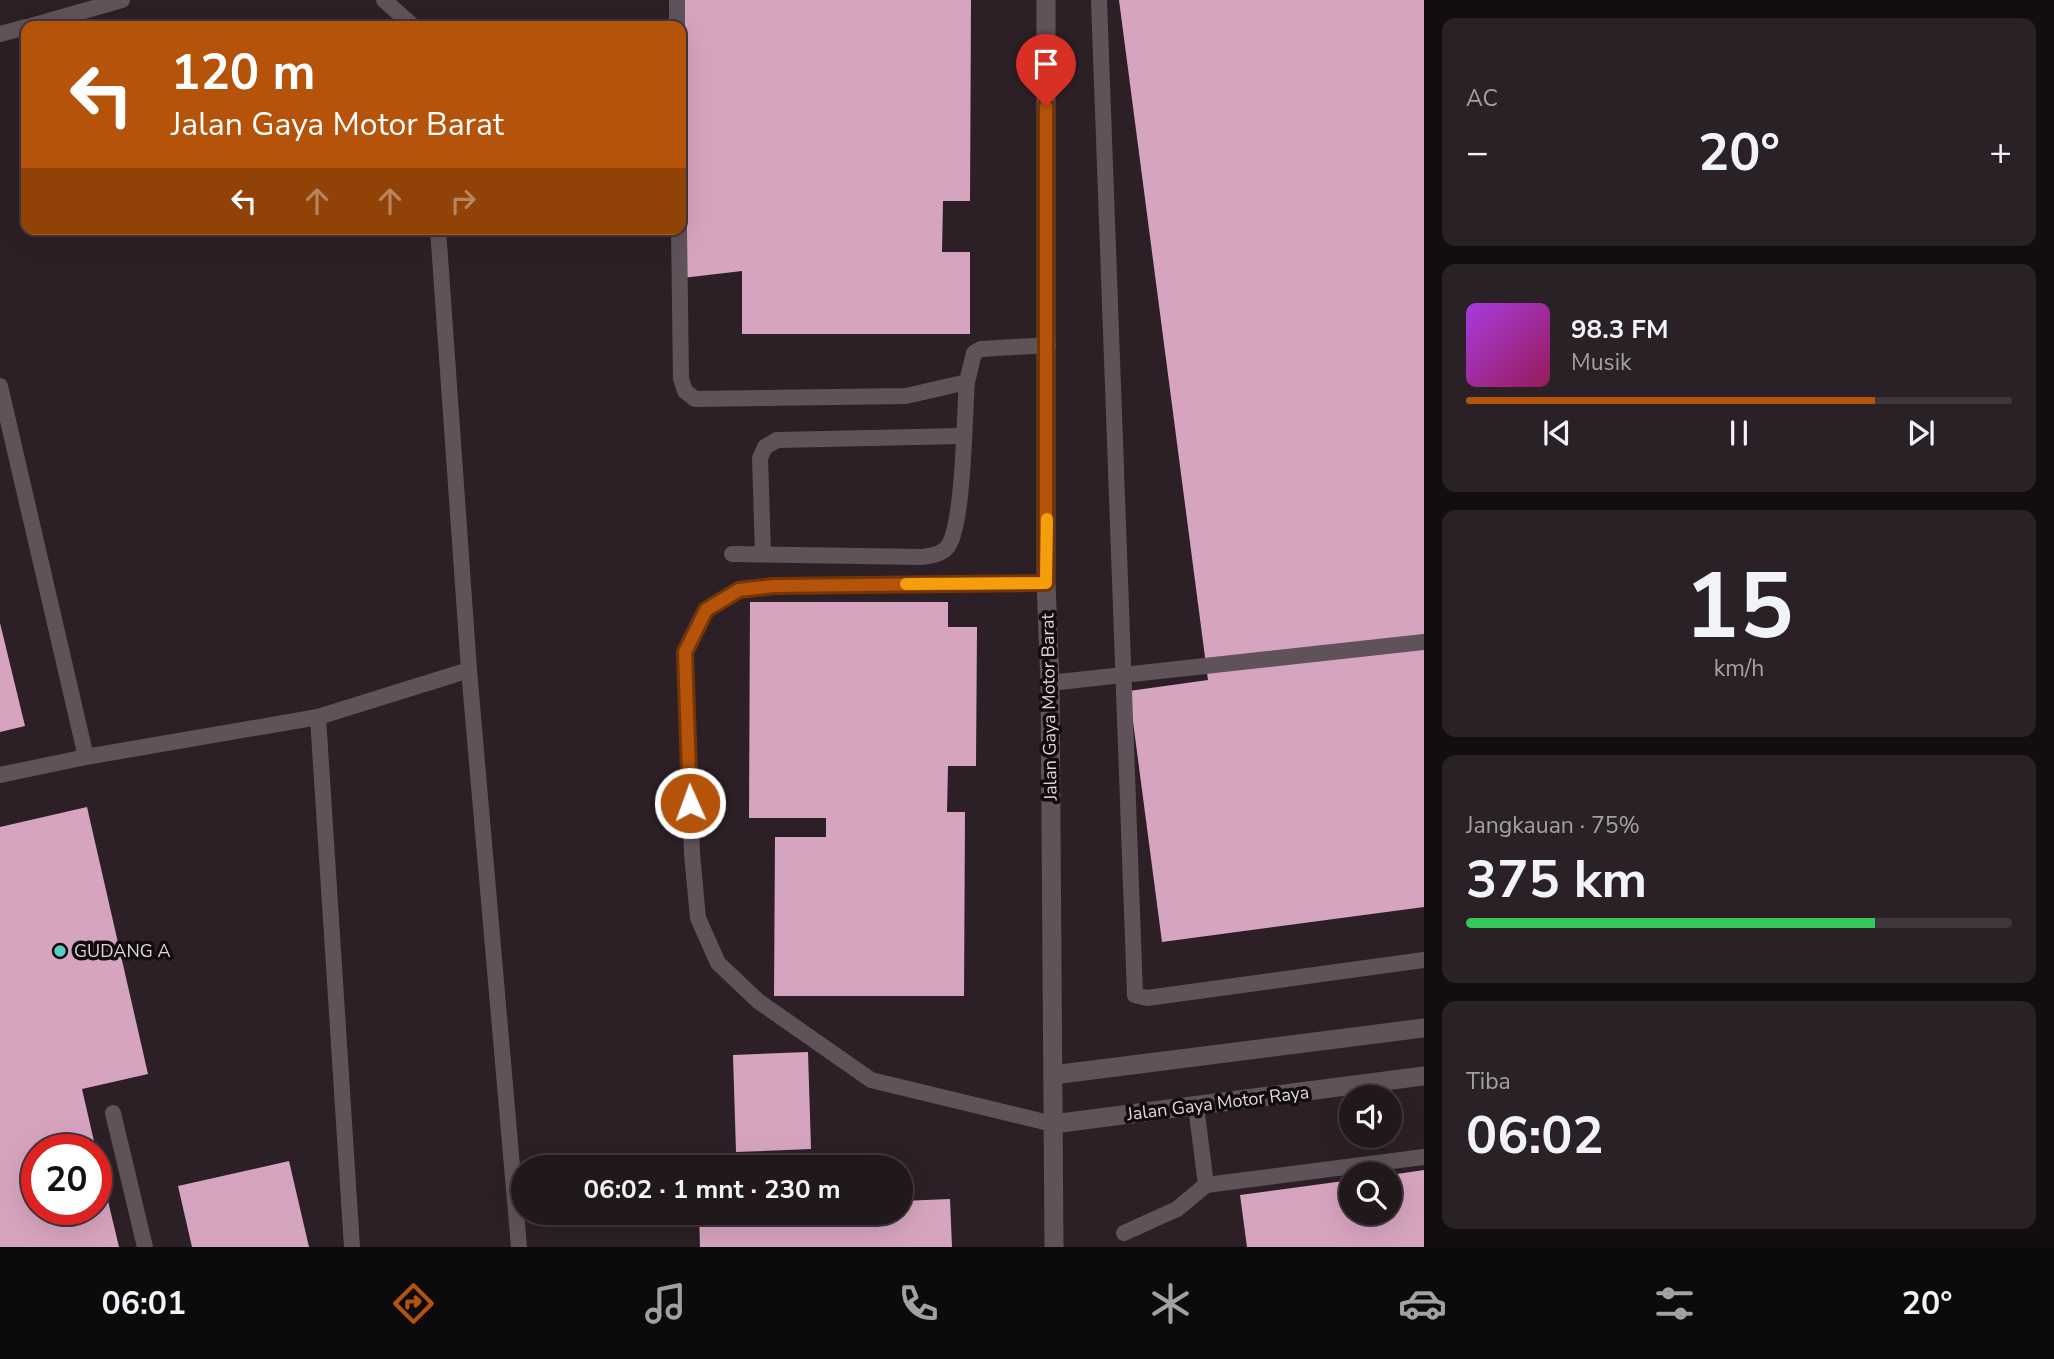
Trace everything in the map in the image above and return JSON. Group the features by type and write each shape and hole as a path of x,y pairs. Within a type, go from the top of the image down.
{"street":[{"name":"Jalan Gaya Motor Barat","path":"1046,0 1046,583 1050,683 1054,1247"},
{"path":"1053,1074 1424,1028"},
{"name":"Jalan Gaya Motor Raya","path":"1053,1125 1424,1076"}],"lane":[{"path":"49,21 121,0"},
{"path":"384,0 407,21"},
{"path":"677,0 677,21"},
{"path":"1099,0 1121,676 1135,995 1147,998 1424,960"},
{"path":"0,34 21,29"},
{"path":"438,235 469,670 519,1247"},
{"path":"679,235 681,379 685,391 695,399 906,396 921,395 967,382"},
{"path":"732,554 923,557 938,554 949,545 956,522 967,382 974,353 981,349 1048,345"},
{"path":"1,396 86,757"},
{"path":"763,554 760,458 765,447 777,440 962,436"},
{"path":"1046,583 774,586 739,590 706,610 685,652 692,854 698,918 718,963 758,1001 871,1080 1053,1125"},
{"path":"1050,683 1424,642"},
{"path":"0,775 86,757 318,717 469,670"},
{"path":"318,717 352,1247"},
{"path":"1196,1106 1206,1185"},
{"path":"113,1114 145,1247"},
{"path":"1124,1233 1177,1209 1206,1185 1424,1157"}],"building":[{"path":"684,0 971,0 970,201 943,201 942,252 970,252 970,334 742,334 742,271 682,278 682,235 686,235 686,21 684,21"},
{"path":"1119,0 1424,0 1424,907 1162,942 1129,691 1208,680"},
{"path":"750,602 948,602 948,627 977,627 976,766 948,766 947,812 965,812 964,996 774,996 775,837 826,837 826,818 749,818"},
{"path":"0,623 25,726 0,732"},
{"name":"GUDANG A","path":"87,807 148,1074 82,1089 92,1134 21,1134 21,1225 112,1225 112,1218 119,1247 0,1247 0,827"},
{"path":"808,1052 811,1149 736,1152 733,1055"},
{"path":"289,1161 309,1247 192,1247 178,1186"},
{"path":"1424,1170 1424,1247 1247,1247 1240,1195 1339,1182 1339,1225 1402,1225 1402,1173"},
{"path":"950,1199 952,1247 700,1247 699,1225 913,1225 913,1201"}],"slow traffic":[{"path":"906,584 1046,583 1047,519"}],"place":[{"name":"GUDANG A","path":"60,951"}],"route":[{"path":"690,803 685,652 706,610 739,590 774,586 1046,583 1046,106"}]}
